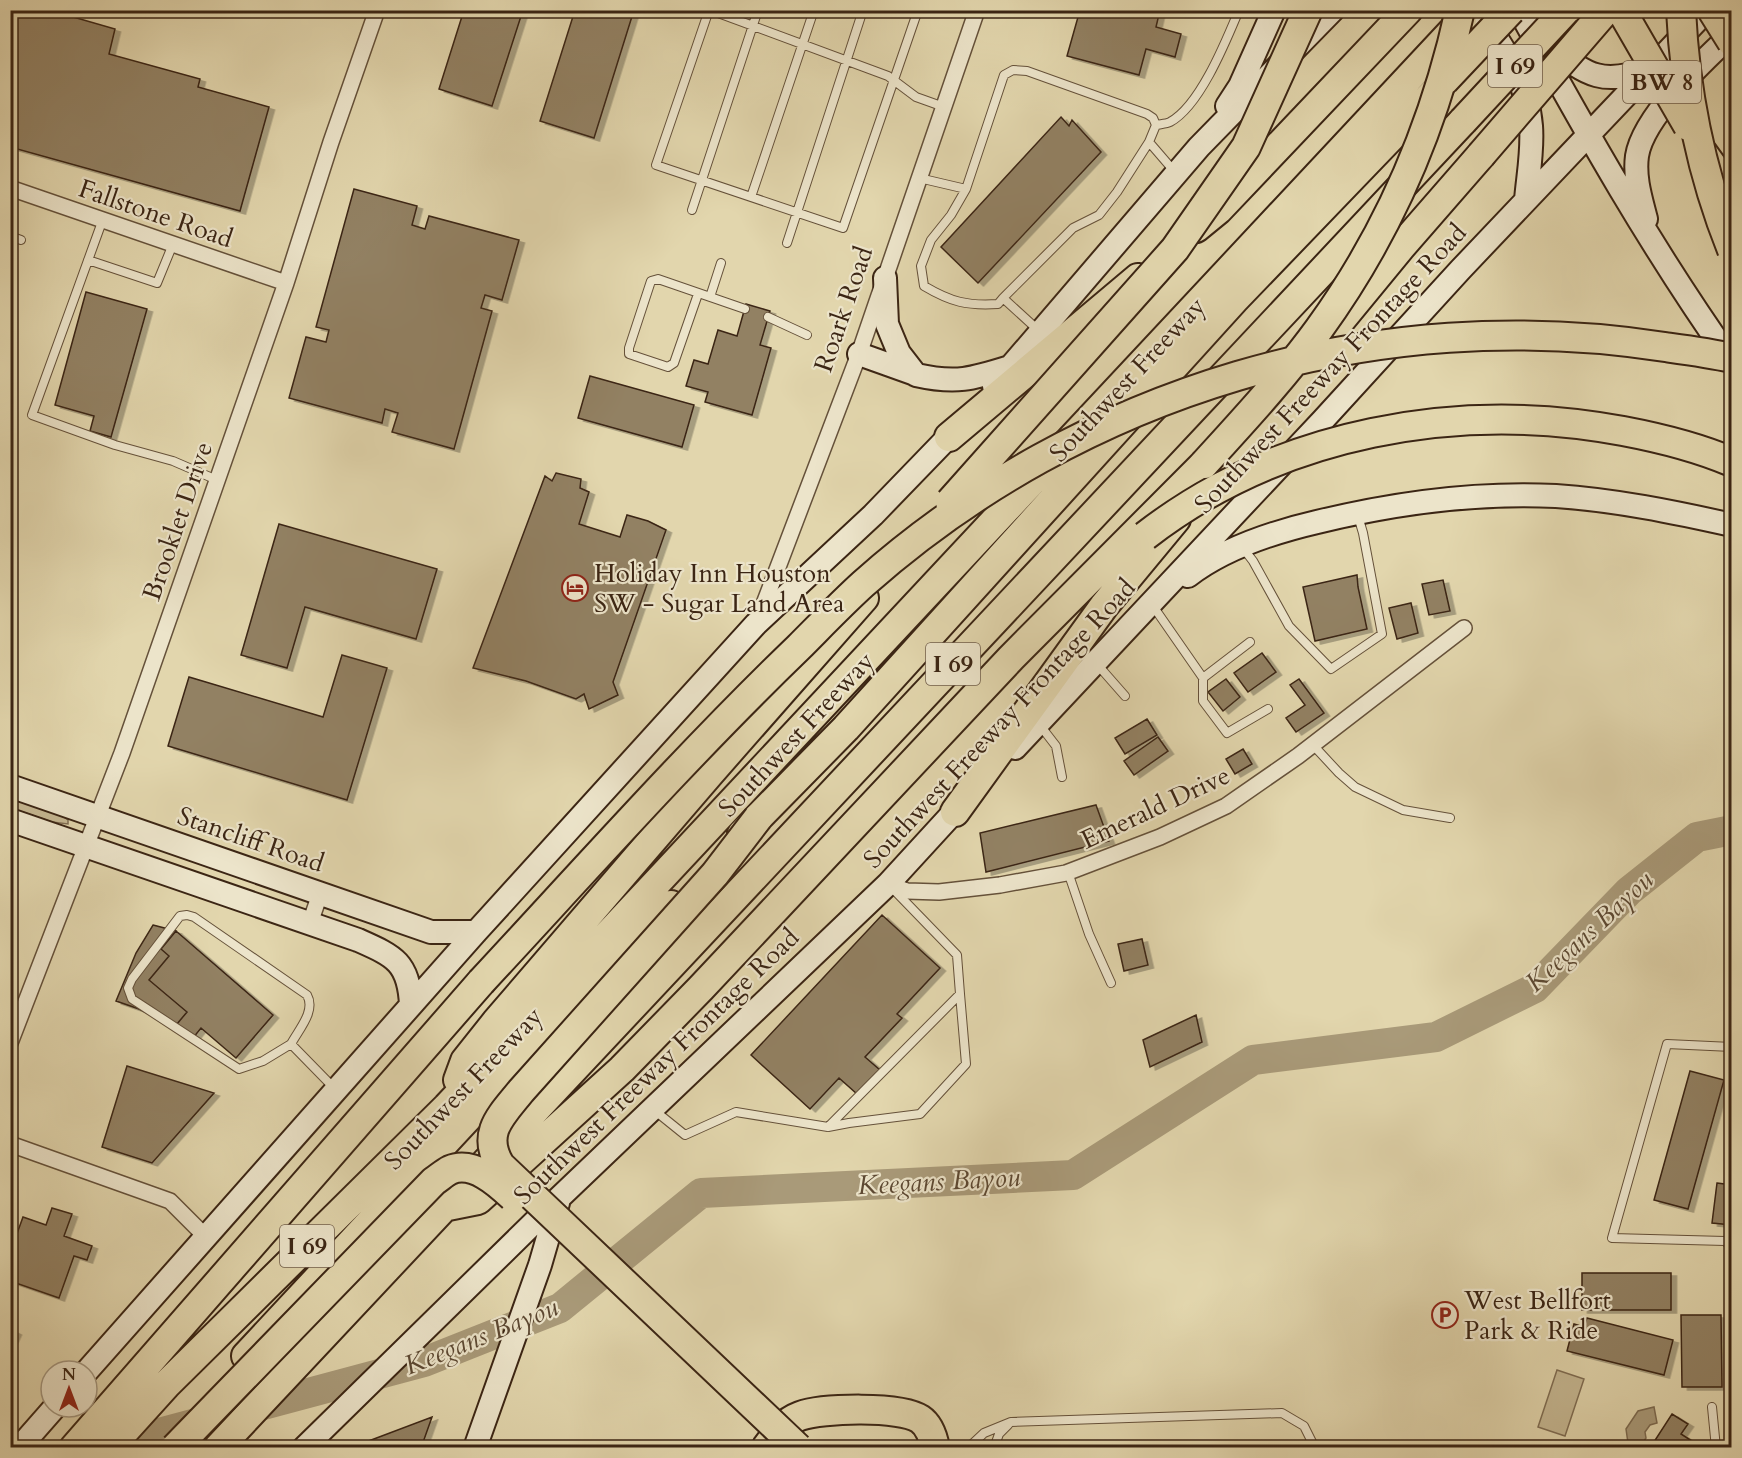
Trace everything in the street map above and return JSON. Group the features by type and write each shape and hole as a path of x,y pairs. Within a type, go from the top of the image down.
{"highway":[{"path":"447,1107 465,1061 496,1022 710,773 1175,249 1246,147 1308,10"},
{"path":"443,1208 478,1200 622,1069 1043,625 1204,464 1291,366 1335,307 1367,254 1408,171 1440,87 1460,10"},
{"name":"Southwest Freeway","path":"109,1448 166,1385 447,1107 1471,10"},
{"name":"I 69","path":"218,1448 1566,10"},
{"path":"955,812 1104,606 1400,248 1606,10"},
{"name":"BW 8","path":"1621,10 1703,153 1731,193"},
{"path":"1681,10 1683,49 1692,119 1716,206 1731,250"},
{"name":"BW 8","path":"1712,10 1731,42"},
{"path":"949,437 1218,210 1403,15"},
{"path":"164,1448 190,1416 608,967 846,728 1234,300 1440,86 1519,16"},
{"path":"74,1448 481,982 731,712 863,584 944,520 987,490 1037,459 1149,406 1208,384 1330,352 1419,340 1512,335 1634,342 1731,360"},
{"path":"1106,562 1195,502 1260,468 1349,437 1408,425 1502,418 1587,424 1650,436 1710,453 1731,462"},
{"path":"758,818 715,874 595,1006 498,1119 492,1132 492,1143 500,1165 777,1446"},
{"path":"175,1448 434,1181 451,1169 462,1168 482,1173 497,1182 777,1446"},
{"path":"777,1446 780,1428 800,1416 819,1412 880,1410 903,1412 921,1419 931,1433 934,1448"}],"main road":[{"path":"1199,147 1240,86 1274,10"},
{"path":"98,1359 476,932 756,624 873,515 949,437 1199,147 1333,10"},
{"path":"1478,10 1501,44 1527,100 1532,138 1526,200"},
{"name":"Southwest Freeway Frontage Road","path":"304,1447 559,1198 888,884 1526,200 1707,10"},
{"path":"1519,16 1584,72 1604,77 1618,77 1652,69"},
{"path":"1519,16 1587,136 1654,246 1731,360"},
{"path":"1654,246 1636,176 1637,155 1654,119 1702,62 1731,34"},
{"path":"885,278 887,324 899,353 916,375"},
{"path":"859,354 916,375 952,381 974,379 1011,367"},
{"path":"1146,610 1199,568 1242,547 1285,530 1356,512 1408,503 1451,499 1555,496 1621,504 1731,525"},
{"name":"Stancliff Road","path":"10,786 431,932 476,932"},
{"path":"10,820 310,923 388,953 402,967 410,983 411,1005"},
{"path":"479,1437 540,1265 559,1198"},
{"path":"23,1443 44,1419"}],"street":[{"name":"Brooklet Drive","path":"10,1043 98,816 217,480 377,10"},
{"name":"Roark Road","path":"756,624 859,354 977,10"},
{"name":"Fallstone Road","path":"11,189 285,283"},
{"name":"Emerald Drive","path":"888,884 907,891 939,892 1000,885 1068,872 1160,837 1226,806 1313,745 1464,628"},
{"path":"310,923 320,894"},
{"path":"10,1144 170,1201 206,1237"}],"lane":[{"path":"918,10 895,81 843,228 656,165 709,10 888,76 895,81 916,97 944,107"},
{"path":"692,210 758,10"},
{"path":"751,197 814,10"},
{"path":"787,243 795,212 863,10"},
{"path":"1156,125 1168,123 1180,114 1203,85 1218,58 1239,10"},
{"path":"1013,70 1026,71 1147,114 1153,118 1156,125 1149,142 1117,192 1099,214 1073,228 998,304 974,305 942,296 924,286 921,266 931,240 951,215 966,189 1004,75 1013,70"},
{"path":"1149,142 1177,173"},
{"path":"919,178 966,189"},
{"path":"102,219 32,415 115,445 173,461 217,480"},
{"path":"10,237 21,240"},
{"path":"88,260 157,283 173,244"},
{"path":"710,297 721,263"},
{"path":"698,294 674,363 668,367 629,354 651,281 658,279 745,309"},
{"path":"1003,298 1041,333"},
{"path":"768,317 807,335"},
{"path":"1242,547 1253,561 1289,626 1331,669 1382,634 1364,533 1356,512"},
{"path":"1146,610 1203,678 1203,701 1227,733 1268,710"},
{"path":"1203,678 1250,642"},
{"path":"1095,662 1125,696"},
{"path":"1038,723 1056,746 1062,777"},
{"path":"1313,745 1355,787 1403,810 1450,818"},
{"path":"1068,872 1089,934 1111,983"},
{"path":"652,1109 685,1135 736,1112 828,1127 920,1114 966,1064 957,955 888,884"},
{"path":"180,916 194,917 307,995 311,1002 309,1012 291,1044 263,1061 239,1069 132,999 128,988 132,979 180,916"},
{"path":"828,1127 960,994"},
{"path":"291,1044 336,1090"},
{"path":"1731,1047 1667,1044 1612,1238 1725,1241 1731,1248"},
{"path":"1712,1407 1716,1448"},
{"path":"968,1448 984,1433 1011,1422 1282,1413 1304,1426 1315,1448"},
{"path":"994,1448 999,1434 1011,1422"}],"shaded area":[{"path":"11,796 57,812 68,820 68,824 52,822 11,808"},
{"path":"1557,1370 1584,1379 1565,1436 1538,1427"},
{"path":"1654,1407 1657,1423 1650,1425 1645,1432 1646,1438 1640,1447 1628,1443 1626,1429 1638,1411"}],"building":[{"path":"10,10 49,10 115,29 109,54 200,79 198,87 269,107 240,211 10,147"},
{"path":"464,10 523,10 492,106 439,89"},
{"path":"575,10 634,10 594,138 540,121"},
{"path":"1080,10 1160,10 1156,27 1181,34 1175,57 1146,49 1139,75 1067,56"},
{"path":"1061,117 1069,126 1072,120 1101,152 978,283 941,247"},
{"path":"354,189 417,206 412,225 425,229 429,216 519,240 502,300 485,295 481,308 492,311 454,449 392,432 398,413 385,409 382,423 289,398 306,337 326,342 329,330 316,327"},
{"path":"86,292 147,309 111,437 90,431 94,416 55,405"},
{"path":"746,304 770,311 760,345 771,348 752,415 705,402 708,392 686,386 694,360 708,364 718,330 737,336"},
{"path":"590,376 694,405 682,447 578,418"},
{"name":"Holiday Inn Houston SW - Sugar Land Area","path":"556,473 581,479 580,488 589,492 579,524 620,537 627,515 648,521 666,530 613,682 618,695 589,709 584,694 576,699 526,681 473,668 545,476 552,481"},
{"path":"279,524 437,569 416,639 305,607 287,668 241,655"},
{"path":"1357,575 1367,629 1315,641 1303,587"},
{"path":"1443,580 1450,611 1429,615 1422,584"},
{"path":"1411,603 1418,633 1397,639 1389,608"},
{"path":"1262,653 1276,672 1248,692 1234,673"},
{"path":"342,655 387,668 347,800 168,746 189,677 323,717"},
{"path":"1226,679 1240,697 1223,711 1208,692"},
{"path":"1299,679 1324,713 1296,732 1286,718 1305,705 1290,685"},
{"path":"1147,719 1157,735 1125,754 1115,738"},
{"path":"1158,737 1168,751 1134,775 1124,761"},
{"path":"1243,749 1252,764 1235,774 1226,759"},
{"path":"1096,805 1109,841 986,872 980,833"},
{"path":"882,915 940,968 897,1014 902,1018 865,1057 880,1070 857,1094 839,1078 810,1109 751,1055"},
{"path":"153,925 176,931 161,949 169,956 149,980 187,1012 177,1024 168,1023 116,1001 136,953"},
{"path":"176,931 273,1015 236,1058 201,1028 193,1038 177,1024 187,1012 149,980 169,956 161,949"},
{"path":"1142,939 1148,965 1124,971 1118,944"},
{"path":"1196,1015 1202,1042 1150,1067 1143,1040"},
{"path":"127,1066 214,1093 152,1163 102,1147"},
{"path":"1690,1071 1724,1080 1688,1209 1654,1200"},
{"path":"1717,1183 1732,1185 1732,1225 1712,1223"},
{"path":"52,1208 72,1214 64,1236 92,1246 87,1260 74,1256 59,1298 10,1281 10,1253 23,1217 46,1225"},
{"path":"1582,1273 1671,1273 1671,1310 1582,1310"},
{"path":"1681,1315 1721,1315 1722,1387 1682,1387"},
{"path":"1587,1318 1673,1340 1664,1375 1567,1351 1574,1324 1584,1327"},
{"path":"10,1329 16,1332 10,1345"},
{"path":"1672,1414 1688,1424 1681,1434 1695,1443 1691,1448 1650,1448"},
{"path":"432,1417 421,1448 350,1448"}],"waterway":[{"name":"Keegans Bayou","path":"103,1448 424,1362 560,1308 701,1193 1073,1175 1253,1060 1436,1037 1535,988 1629,891 1697,837 1732,830"}],"place":[{"name":"Holiday Inn Houston SW - Sugar Land Area","path":"575,588"},
{"name":"West Bellfort Park & Ride","path":"1445,1315"}]}
